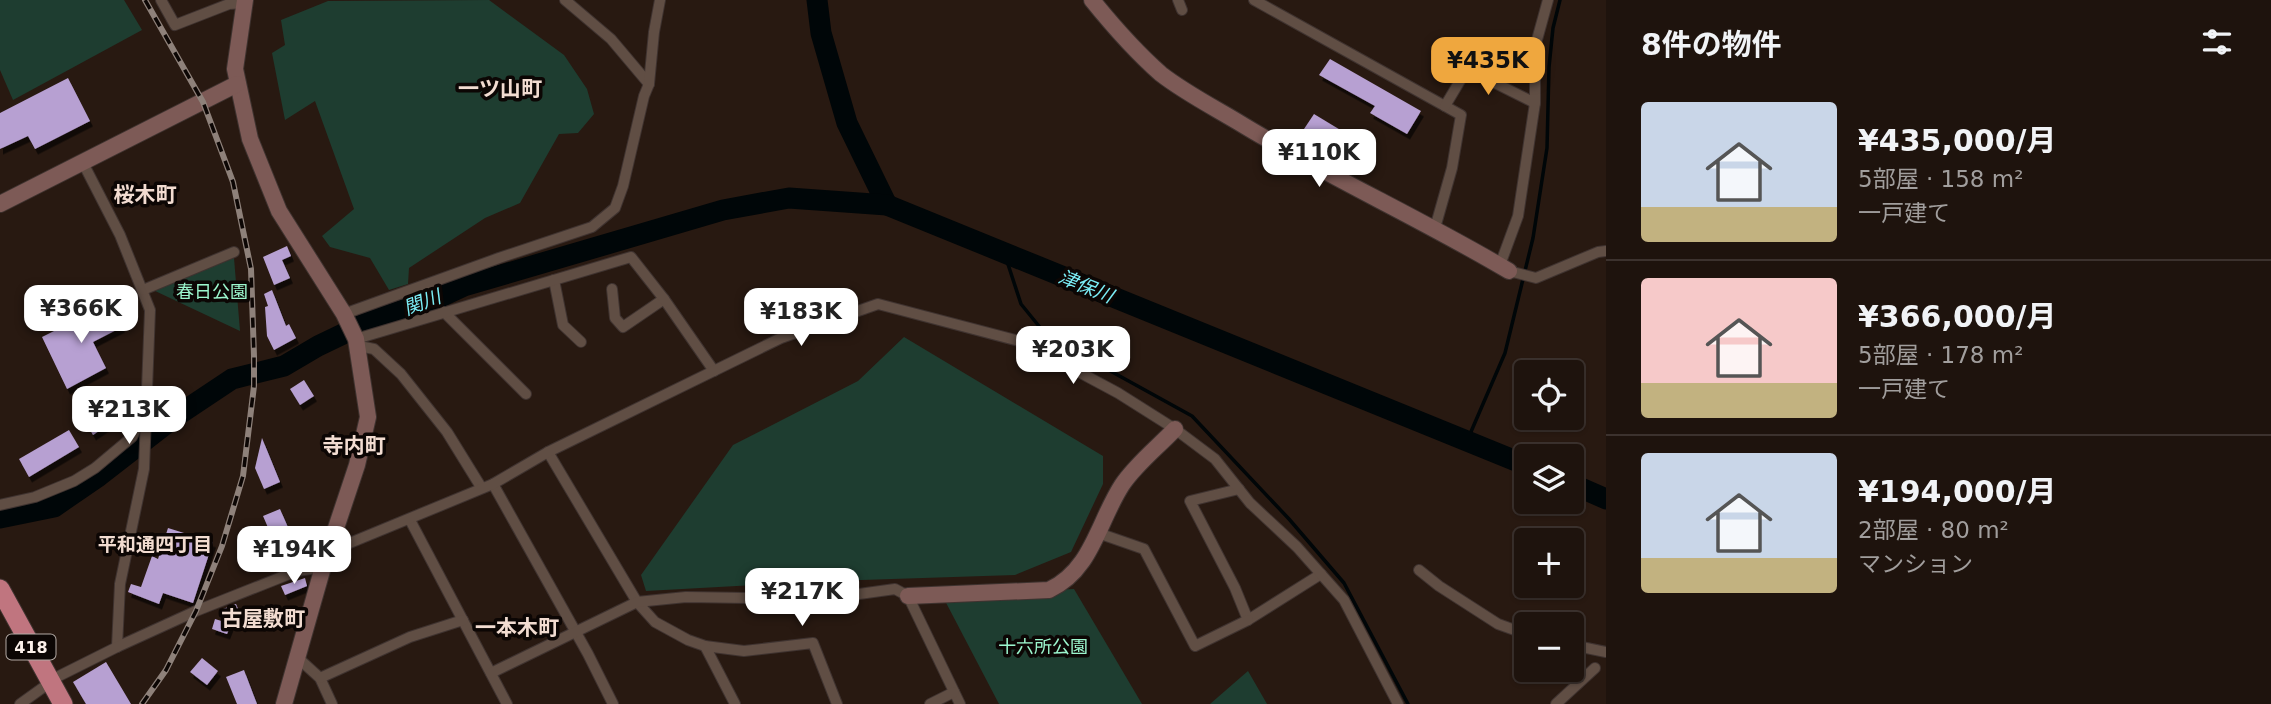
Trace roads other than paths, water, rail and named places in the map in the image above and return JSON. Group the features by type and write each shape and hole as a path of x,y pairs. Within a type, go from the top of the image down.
{"highway":[{"name":"418","path":"0,589 63,704"}],"street":[{"path":"161,0 175,25 244,1 236,69 250,139 279,211 344,314 358,342 368,417 357,465 326,559 284,704"},
{"path":"565,0 611,39 649,84"},
{"path":"344,314 592,227 615,208 649,84 660,0"},
{"path":"1092,0 1116,30 1163,75 1261,136 1505,268 1536,278 1606,251"},
{"path":"1254,0 1461,116 1452,168 1435,228"},
{"path":"1505,268 1518,216 1535,103 1535,47 1548,0"},
{"path":"1445,106 1467,69 1535,103"},
{"path":"0,204 237,84"},
{"path":"82,161 120,235 150,310 144,469 120,584 117,647"},
{"path":"142,290 234,253"},
{"path":"358,342 444,312 631,257 714,371"},
{"path":"554,280 563,325 581,342"},
{"path":"612,289 615,318 623,327 664,299"},
{"path":"20,704 51,682 117,647 196,611 326,559 493,484 548,452 781,338 878,304 1023,342 1118,393 1175,429 1215,459 1250,503 1289,539 1344,600 1398,704"},
{"path":"444,312 526,394"},
{"path":"358,342 374,349 401,374 447,432 481,488"},
{"path":"0,505 34,497 74,481 95,468 132,437 146,408"},
{"path":"491,673 636,602 686,597 823,599 895,589 908,596 1049,590 1061,584 1082,564 1123,483 1175,429"},
{"path":"548,452 636,602 655,622 705,646 744,651 813,643 837,704"},
{"path":"493,484 613,704"},
{"path":"1239,489 1190,501 1236,588 1248,620"},
{"path":"410,520 507,704"},
{"path":"1098,533 1144,549 1195,646 1248,620 1321,574"},
{"path":"1419,570 1498,624 1514,630"},
{"path":"908,596 960,704"},
{"path":"320,678 410,637 463,620"},
{"path":"705,646 735,704"},
{"path":"1584,647 1606,652"},
{"path":"298,657 320,678 332,704"},
{"path":"1557,704 1595,668"},
{"path":"930,704 954,692"}],"waterway":[{"name":"津保川","path":"817,0 821,33 847,123 887,205"},
{"path":"1467,441 1505,353 1533,238 1547,148 1553,28 1560,0"},
{"name":"関川","path":"0,518 54,507 175,417 232,379 284,366 368,322 436,299 464,286 723,210 789,198 887,205 1514,460"},
{"path":"1004,252 1021,304 1047,336 1192,416 1289,519 1344,583 1408,704"},
{"name":"津保川","path":"1584,489 1606,499"}],"railway":[{"path":"142,704 166,670 196,611 222,546 243,476 254,386 251,269 233,182 203,102 145,0"}],"district":[{"name":"一ツ山町","path":"500,89"},
{"name":"桜木町","path":"145,195"},
{"name":"寺内町","path":"354,446"},
{"name":"平和通四丁目","path":"155,544"},
{"name":"古屋敷町","path":"263,619"},
{"name":"一本木町","path":"517,628"}],"park label":[{"name":"春日公園","path":"212,292"},
{"name":"十六所公園","path":"1043,647"}]}
